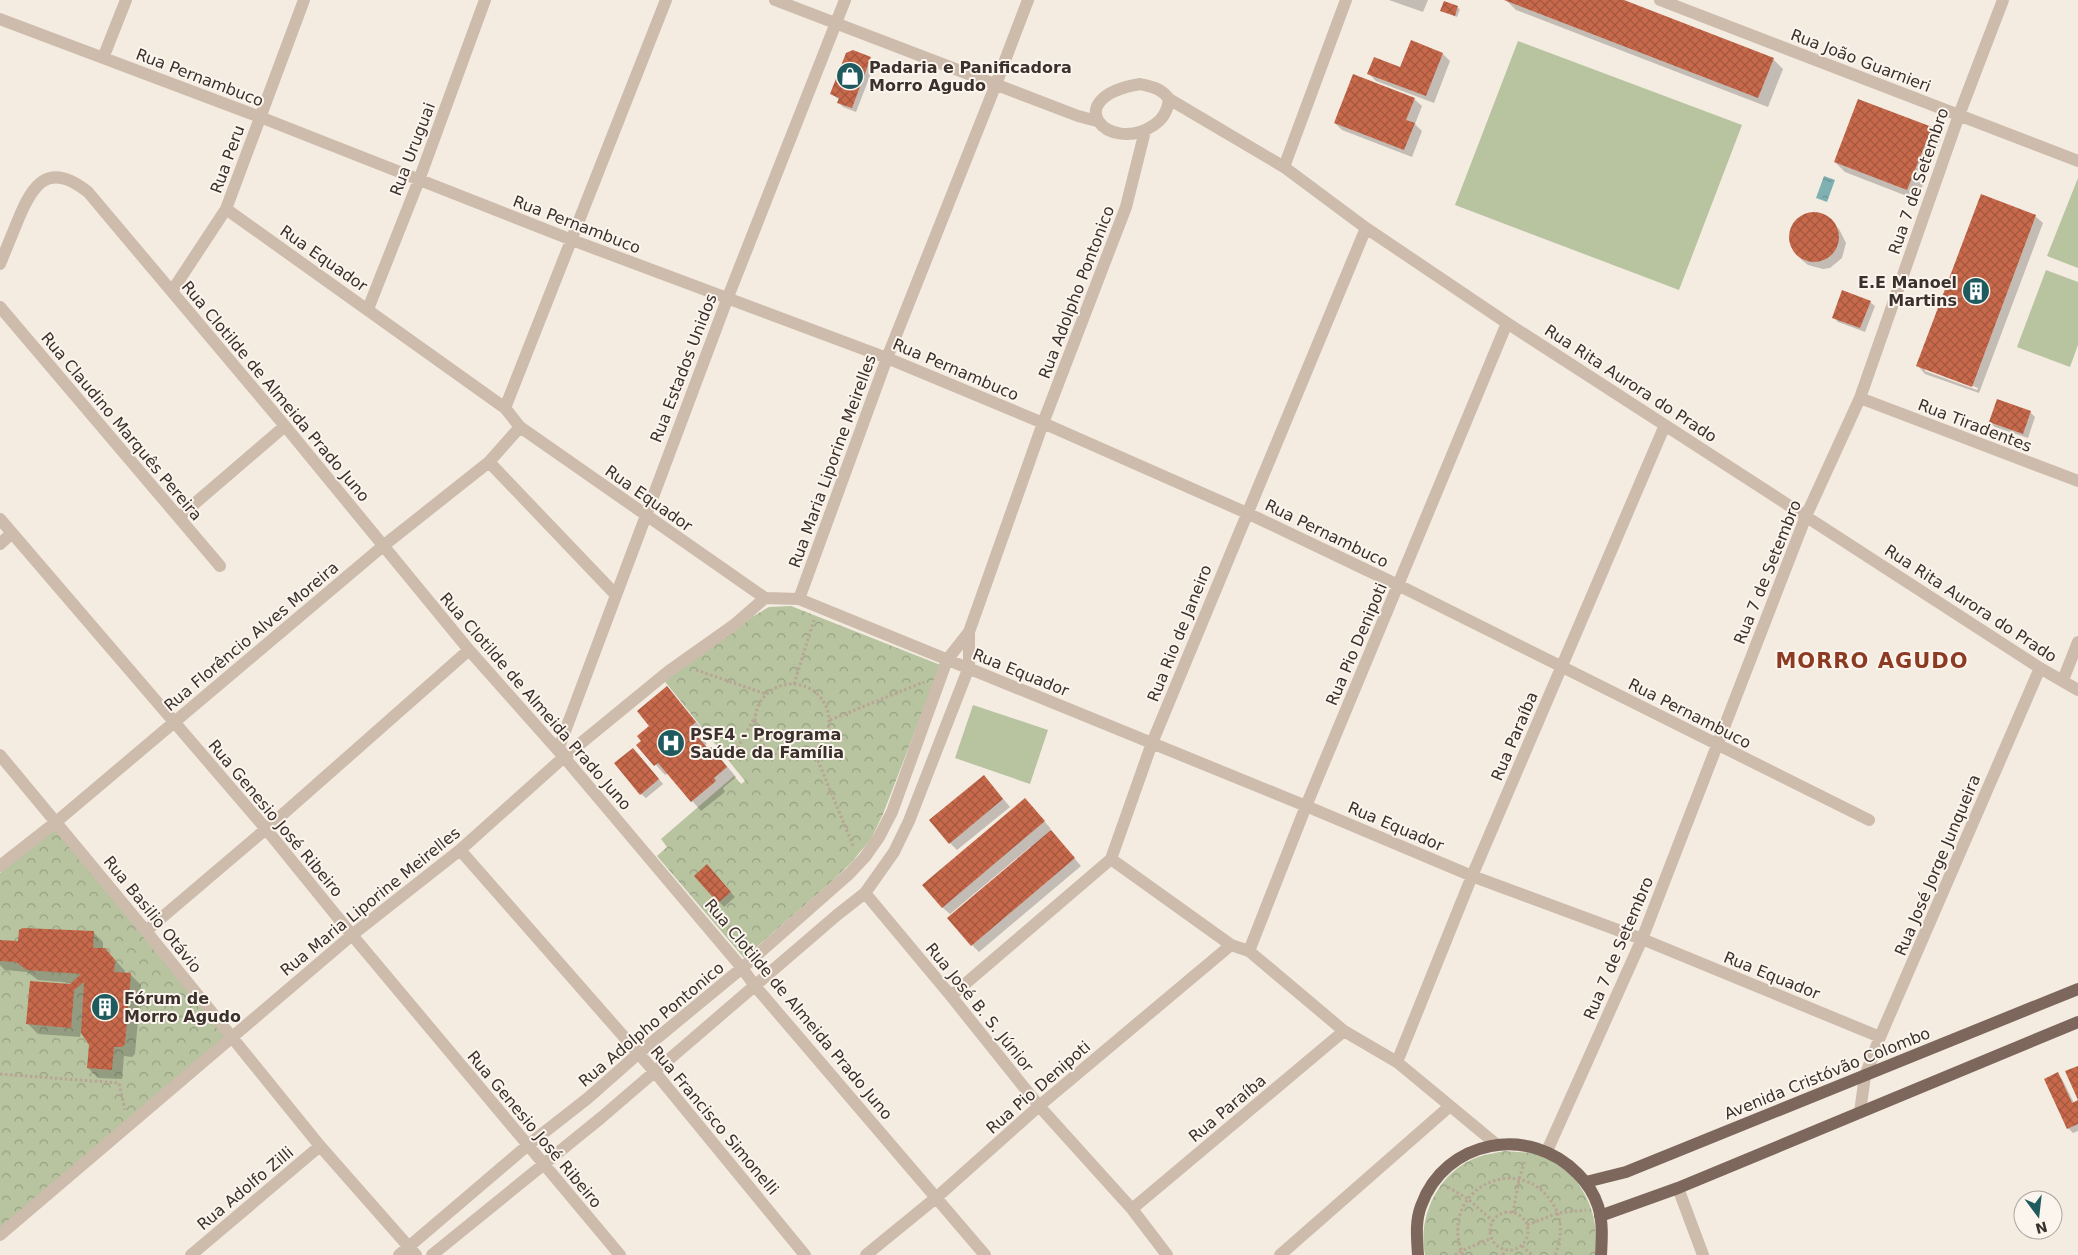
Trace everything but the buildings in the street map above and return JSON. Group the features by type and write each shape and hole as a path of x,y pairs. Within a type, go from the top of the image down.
{"main road":[{"name":"Avenida Cristóvão Colombo","path":"1586,1182 1626,1172 2078,989"},
{"path":"1596,1212 1678,1188 2078,1022"},
{"path":"1418,1255 1416,1230 1419,1214 1433,1183 1450,1164 1472,1151 1496,1144 1522,1144 1547,1151 1568,1164 1586,1182 1598,1205 1596,1212 1603,1230 1601,1255"}],"street":[{"path":"103,58 126,0"},
{"name":"Rua Peru","path":"172,291 226,209 304,0"},
{"name":"Rua Uruguai","path":"368,309 419,180 485,0"},
{"path":"505,408 666,0"},
{"path":"775,0 1078,116 1097,121 1112,131 1126,133 1145,131 1157,123 1164,115 1169,99 1164,92 1156,88 1140,84 1122,87 1110,92 1097,104 1094,112 1097,121"},
{"name":"Rua Estados Unidos","path":"561,753 644,515 846,0"},
{"name":"Rua Maria Liporine Meirelles","path":"799,599 887,358 1028,0"},
{"path":"1284,167 1346,0"},
{"name":"Rua 7 de Setembro","path":"1547,1151 1642,939 1806,516 1860,398 1959,115 2003,0"},
{"name":"Rua João Guarnieri","path":"1664,1 2078,161"},
{"name":"Rua Pernambuco","path":"0,19 260,117 572,240 887,358 1044,423 1247,513 1561,666 1869,820"},
{"name":"Rua Rita Aurora do Prado","path":"1169,99 1284,167 1366,228 1507,323 2040,668 2078,690"},
{"name":"Rua Adolpho Pontonico","path":"408,1252 528,1145 588,1098 638,1053 742,968 849,874 865,858 879,837 892,812 947,660 969,632 1044,423 1126,207 1145,131"},
{"name":"Rua Clotilde de Almeida Prado Juno","path":"0,264 27,198 40,182 58,176 75,182 88,192 285,426 469,650 561,753 742,968 755,986 985,1255"},
{"name":"Rua Equador","path":"226,209 505,408 520,428 765,598 799,599 947,660 969,667 1472,876 1642,939 1880,1037"},
{"name":"Rua Rio de Janeiro","path":"951,996 1111,859 1152,743 1366,228"},
{"name":"Rua Claudino Marquês Pereira","path":"0,307 220,566"},
{"name":"Rua Pio Denipoti","path":"1249,951 1306,806 1507,323"},
{"name":"Rua Tiradentes","path":"1860,398 2078,482"},
{"name":"Rua Paraíba","path":"1397,1062 1472,876 1665,425"},
{"path":"179,517 285,426"},
{"name":"Rua Florêncio Alves Moreira","path":"0,866 56,822 383,546 490,462 520,428"},
{"path":"490,462 616,595"},
{"name":"Rua Genesio José Ribeiro","path":"0,519 266,829 352,935 620,1255"},
{"path":"0,544 12,533"},
{"name":"Rua Maria Liporine Meirelles","path":"0,1235 352,935 460,850 561,753 669,671 734,625 765,598"},
{"name":"Rua Adolpho Pontonico","path":"432,1255 602,1117 654,1070 865,893 894,852 909,822 969,667 969,632"},
{"path":"2063,680 2078,642"},
{"path":"146,930 266,829 469,650"},
{"name":"Rua José Jorge Junqueira","path":"1860,1112 1865,1076 1880,1037 2040,668"},
{"name":"Rua Basilio Otávio","path":"0,755 146,930 231,1037 408,1252"},
{"name":"Rua Francisco Simonelli","path":"460,850 654,1070 805,1255"},
{"path":"1111,859 1231,945 1249,951 1344,1031 1397,1062 1496,1144"},
{"name":"Rua José B. S. Júnior","path":"865,893 1039,1106 1132,1209 1168,1255"},
{"name":"Rua Pio Denipoti","path":"866,1255 937,1197 1039,1106 1231,945"},
{"name":"Rua Paraíba","path":"1132,1209 1344,1031"},
{"path":"588,1098 602,1117"},
{"path":"1280,1255 1450,1106"},
{"name":"Rua Adolfo Zilli","path":"191,1255 320,1146"},
{"path":"1678,1188 1703,1255"}],"path":[{"path":"794,684 816,615"},
{"path":"688,668 766,694"},
{"path":"830,720 928,681"},
{"path":"730,761 755,716 759,704 766,694 777,687 794,684 813,690 822,698 828,709 830,720 828,732 823,743 803,757 791,758 780,756 769,750 760,741 756,729 755,716"},
{"path":"814,751 857,855"},
{"path":"0,1074 119,1083 126,1115"},
{"path":"1513,1213 1519,1180 1528,1153"},
{"path":"1462,1255 1457,1243 1456,1225 1461,1208 1468,1198 1486,1183 1502,1179 1519,1180 1535,1185 1548,1196 1558,1213 1561,1227 1560,1244 1555,1255"},
{"path":"1442,1184 1468,1198 1493,1221"},
{"path":"1527,1226 1558,1213 1596,1212"},
{"path":"1504,1213 1513,1213 1522,1217 1527,1226 1528,1235 1522,1246 1505,1250 1495,1244 1490,1233 1493,1221 1504,1213"},
{"path":"1455,1255 1492,1238"},
{"path":"1522,1246 1532,1255"},
{"path":"1504,1255 1505,1250"}],"green space":[{"path":"1518,41 1742,125 1679,290 1455,205"},
{"path":"2078,178 2078,268 2047,256"},
{"path":"2046,270 2078,282 2078,345 2070,367 2017,347"},
{"path":"791,606 943,666 936,677 883,814 871,839 850,864 830,883 744,958 657,856 667,847 661,839 734,776 741,784 745,781 662,678 738,625 769,607"},
{"path":"973,705 1048,730 1030,784 955,758"},
{"path":"55,825 230,1035 0,1231 0,873"},
{"path":"1505,1151 1532,1153 1548,1158 1574,1178 1590,1206 1595,1222 1595,1255 1425,1255 1424,1225 1434,1197 1442,1184 1464,1164 1481,1156"}],"water":[{"path":"1824,176 1835,180 1827,202 1816,198"}],"place":[{"name":"Padaria e Panificadora Morro Agudo","path":"850,76"},
{"name":"E.E Manoel Martins","path":"1976,291"},
{"name":"PSF4 - Programa Saúde da Família","path":"671,743"},
{"name":"Fórum de Morro Agudo","path":"105,1007"}],"district":[{"name":"MORRO AGUDO","path":"1872,661"}]}
